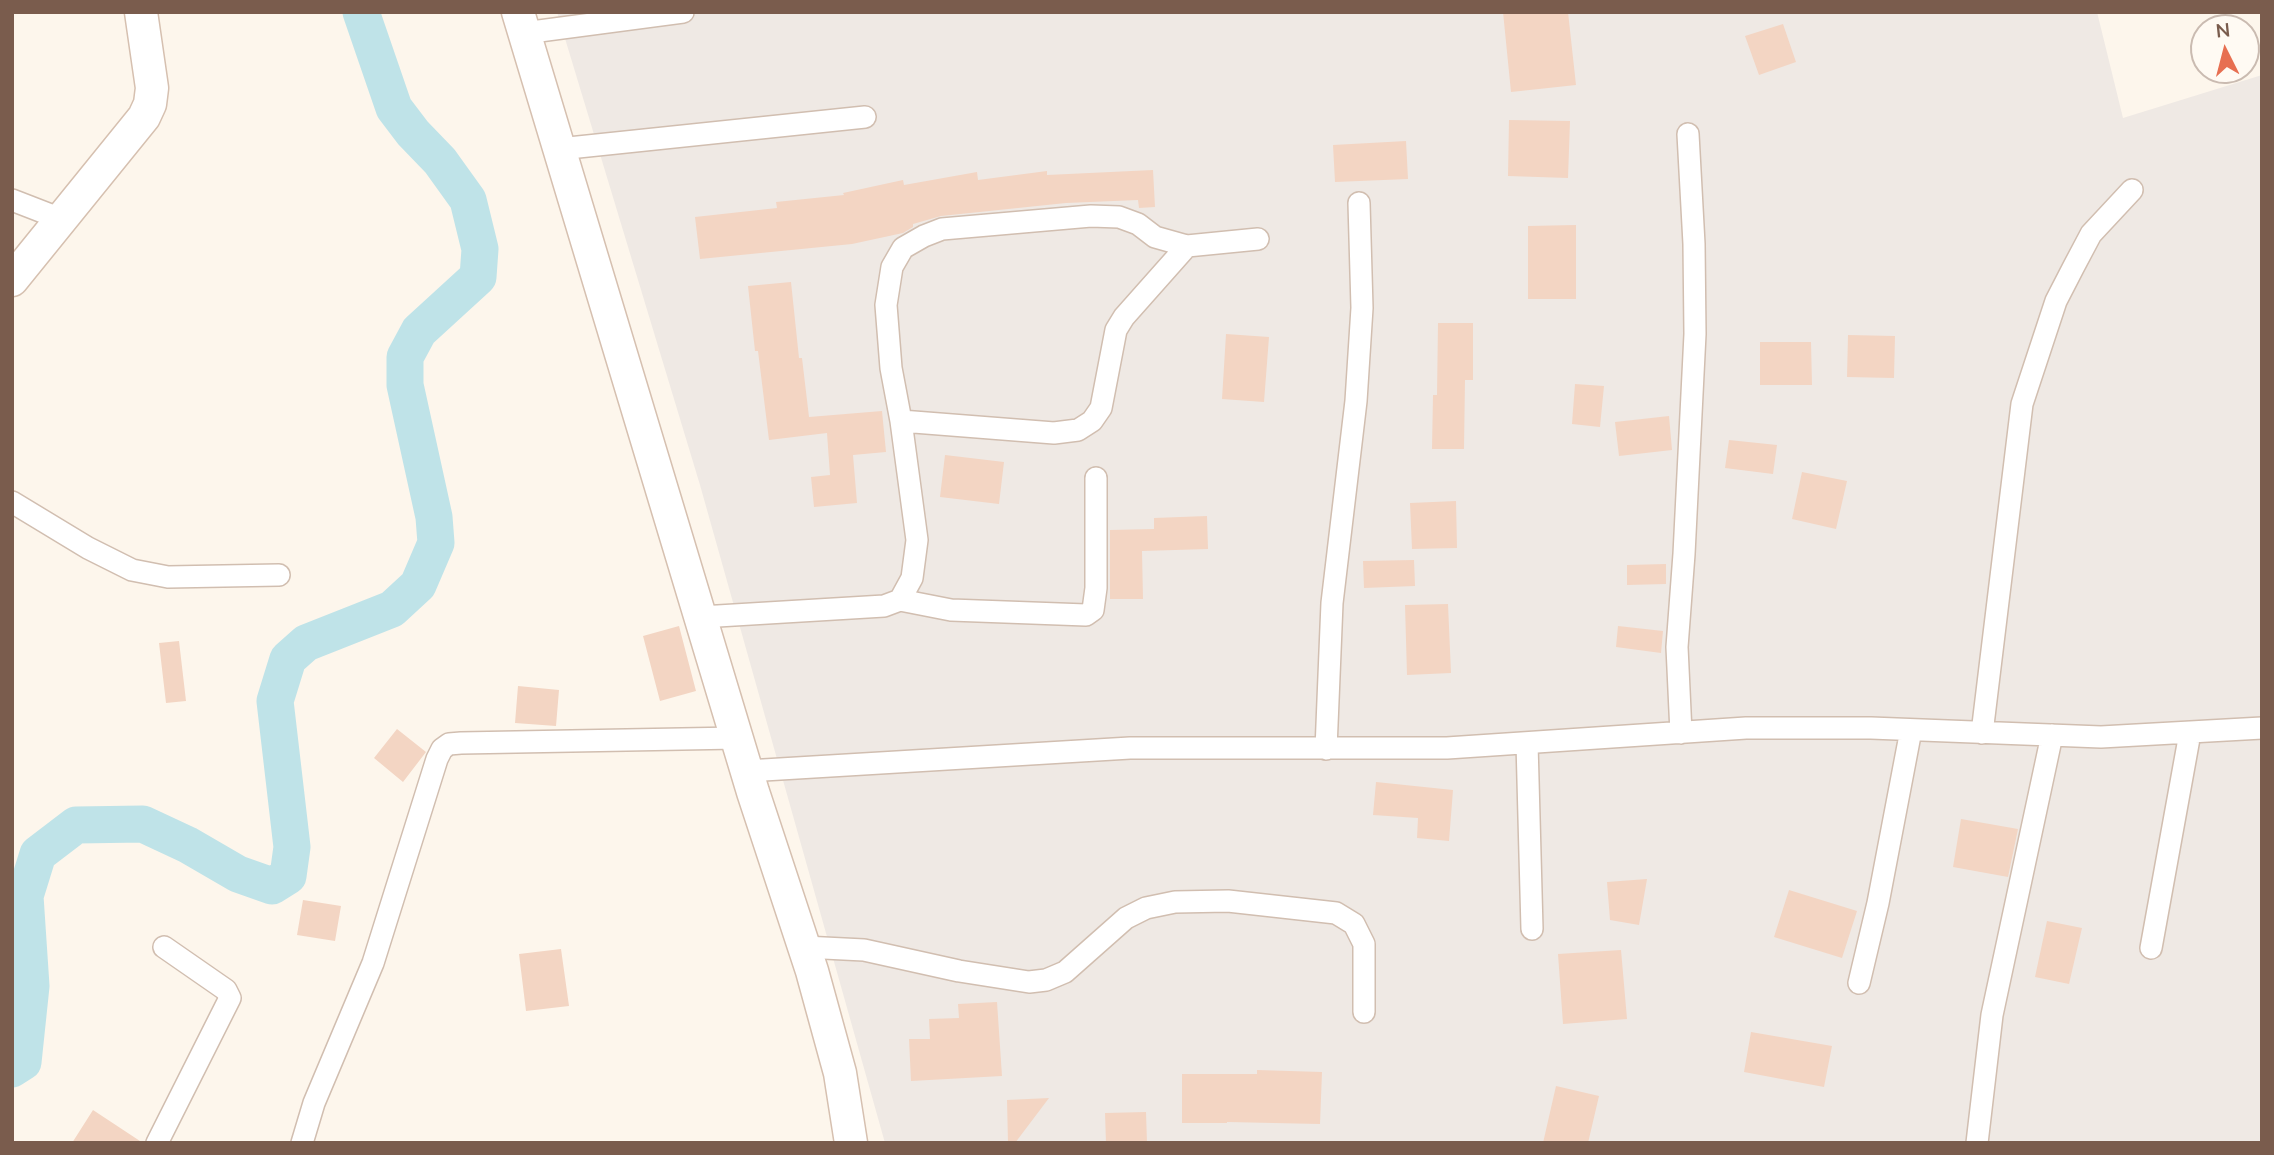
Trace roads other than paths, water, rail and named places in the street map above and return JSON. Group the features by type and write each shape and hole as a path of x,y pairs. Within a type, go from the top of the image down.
{"main road":[{"path":"12,280 144,117 150,104 152,89 141,12"},
{"path":"521,23 747,771 804,947 840,1073 851,1143"}],"street":[{"path":"521,23 683,12"},
{"path":"559,149 865,117"},
{"path":"1681,733 1677,647 1685,554 1695,334 1694,244 1688,134"},
{"path":"1982,733 2022,404 2056,302 2073,268 2091,234 2132,190"},
{"path":"12,200 61,219"},
{"path":"1326,749 1332,603 1354,415 1362,308 1359,203"},
{"path":"900,600 912,578 917,540 891,368 886,305 892,267 903,248 942,229 1091,216 1119,217 1138,225 1155,237 1187,246 1258,239"},
{"path":"901,421 1054,433 1077,430 1092,421 1101,408 1116,330 1124,317 1187,246"},
{"path":"701,618 884,606 900,600 951,610 1086,615 1093,610 1096,588 1096,478"},
{"path":"12,502 88,548 132,570 168,578 279,575"},
{"path":"747,771 1130,748 1447,748 1746,729 1911,730 2101,737 2262,728"},
{"path":"1860,983 1911,730"},
{"path":"2151,948 2190,733"},
{"path":"1977,1143 1992,1015 2052,735"},
{"path":"302,1143 314,1103 373,963 442,749 449,744 461,743 737,738"},
{"path":"1527,743 1532,929"},
{"path":"804,947 864,950 959,971 1029,982 1045,980 1065,972 1126,918 1146,908 1175,902 1228,901 1336,913 1354,924 1364,944 1364,1012"},
{"path":"157,1143 230,998 226,990 164,947"}],"waterway":[{"path":"12,1069 23,1062 31,986 25,896 38,854 76,825 143,824 188,845 238,874 272,886 288,876 292,847 275,701 288,659 306,643 392,609 418,585 436,543 434,517 405,385 405,357 419,331 478,277 480,249 468,200 440,161 394,108 361,12"}]}
